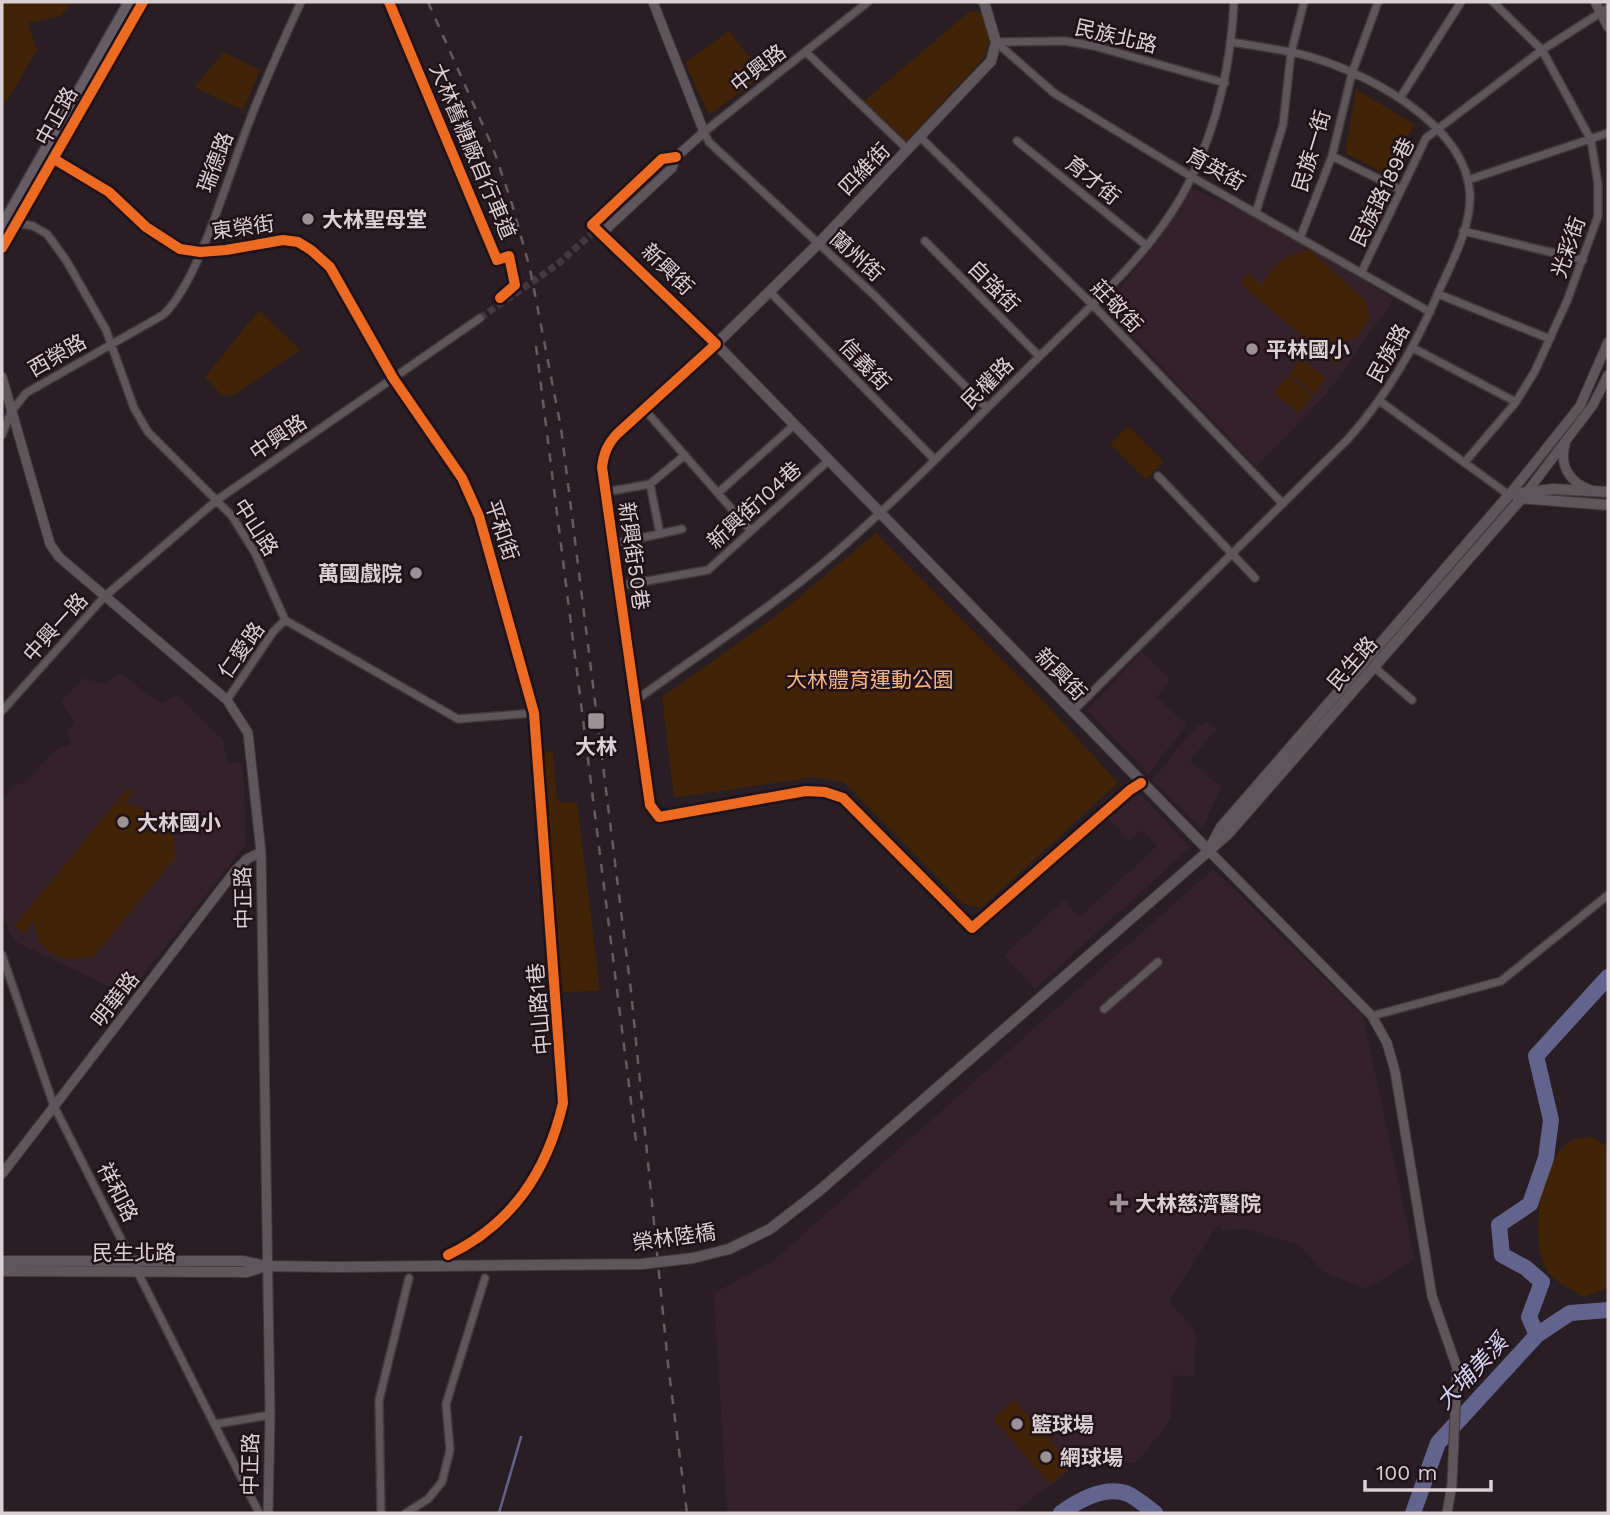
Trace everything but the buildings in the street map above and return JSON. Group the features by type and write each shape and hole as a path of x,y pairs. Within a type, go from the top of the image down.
{"main road":[{"name":"中正路","path":"2,248 54,159 130,2"},
{"name":"中正路","path":"2,225 143,2"},
{"path":"984,2 996,41"},
{"name":"四維街","path":"716,344 921,138 991,61 996,41"},
{"name":"新興街","path":"716,344 1208,850"},
{"path":"1524,496 1553,489 1604,492"},
{"path":"1509,495 1608,505"},
{"name":"民生路","path":"1208,850 1221,827 1509,495"},
{"name":"民生路","path":"985,1046 1228,834 1524,496"},
{"name":"榮林陸橋","path":"338,1267 642,1264 693,1258 729,1249 770,1229 820,1191 985,1046"},
{"name":"民生北路","path":"2,1261 243,1261 266,1266 338,1267"},
{"name":"民生北路","path":"2,1271 247,1272 266,1266"}],"street":[{"name":"瑞德路","path":"111,344 163,315 175,304 200,252 250,120 301,2"},
{"path":"653,2 704,132"},
{"name":"中興路","path":"673,160 704,132 868,2"},
{"name":"民權路","path":"636,700 749,620 831,557 935,460 1093,304 1147,246 1192,177 1223,97 1232,42 1234,2"},
{"path":"1256,212 1283,125 1291,53 1304,2"},
{"name":"民族一街","path":"1300,238 1332,156 1352,73 1378,2"},
{"path":"1400,98 1461,2"},
{"name":"光彩街","path":"1465,462 1516,402 1550,339 1598,216 1598,184 1591,140 1542,50 1493,2"},
{"path":"1595,2 1604,9 1608,27"},
{"name":"民族路189巷","path":"1362,273 1426,138 1542,50 1604,9"},
{"name":"民族北路","path":"996,41 1065,41 1094,46 1225,83"},
{"name":"育英街","path":"996,41 1054,93 1192,177 1430,312"},
{"name":"民族路","path":"1072,712 1348,439 1381,402 1413,348 1430,312 1469,212 1468,180 1457,151 1438,130 1400,98 1352,73 1291,53 1232,42"},
{"path":"807,53 908,150"},
{"name":"蘭州街","path":"704,132 709,142 874,295 987,408"},
{"path":"1468,180 1608,133"},
{"name":"莊敬街","path":"921,138 1093,304 1283,504"},
{"name":"育才街","path":"1017,141 1147,246"},
{"path":"1332,156 1402,190"},
{"name":"東榮街","path":"54,159 110,192 167,243 180,249 200,252 283,240 298,242 311,250 330,267 393,378"},
{"name":"新興街","path":"673,160 662,159 592,225 716,344"},
{"path":"602,233 672,168 673,160"},
{"path":"2,225 18,221"},
{"name":"中山路","path":"18,221 47,234 93,302 134,408 148,432 232,516 255,553 285,620"},
{"path":"1463,231 1583,260"},
{"name":"自強街","path":"925,241 1039,356"},
{"name":"信義街","path":"770,292 935,460"},
{"path":"1438,294 1550,339"},
{"name":"中興路","path":"104,597 217,500 480,318"},
{"path":"1381,402 1509,495 1580,406 1608,342"},
{"name":"西榮路","path":"2,435 12,412 26,393 111,344"},
{"name":"新興街50巷","path":"716,344 608,445 602,467 650,805 659,817 806,791 825,792 843,798 972,928 1141,783"},
{"path":"1413,348 1516,402"},
{"path":"1524,496 1593,405 1608,375"},
{"name":"中正路","path":"2,377 50,544 59,557 104,597 227,700 248,733 261,852 270,1415 268,1513"},
{"name":"平和街","path":"393,378 462,478 479,516 534,713"},
{"path":"645,410 751,531"},
{"path":"718,492 794,425"},
{"path":"1566,442 1564,464 1571,479 1604,492"},
{"path":"606,492 650,484 685,455"},
{"name":"新興街104巷","path":"619,586 708,570 829,460"},
{"path":"1158,476 1255,578"},
{"path":"650,484 660,534"},
{"path":"613,544 682,529"},
{"name":"中興一路","path":"2,711 104,597"},
{"path":"285,620 458,719 534,713"},
{"name":"仁愛路","path":"227,700 273,632 285,620"},
{"path":"1374,667 1412,701"},
{"name":"中山路1巷","path":"447,1255 489,1231 521,1196 542,1167 555,1139 563,1103 534,713"},
{"path":"1208,850 1372,1016 1387,1043 1395,1070 1433,1296 1457,1368 1452,1484 1447,1513"},
{"name":"明華路","path":"2,1174 235,871 247,859 261,852"},
{"path":"1372,1016 1500,981 1608,895"},
{"name":"祥和路","path":"2,955 54,1107 134,1260 258,1513"},
{"path":"1104,1009 1158,962"},
{"path":"381,1513 379,1400 410,1278"},
{"path":"406,1513 428,1499 442,1482 450,1450 446,1404 485,1278"},
{"path":"216,1424 270,1415"}],"shaded area":[{"name":"平林國小","path":"1192,188 1264,220 1394,299 1328,392 1256,467 1105,306 1151,250"},
{"path":"1142,652 1171,680 1157,697 1187,725 1148,774 1087,710"},
{"name":"大林國小","path":"119,673 161,703 177,695 223,740 228,764 243,761 246,845 127,995 14,941 2,915 2,799 18,782 22,785 57,749 71,744 66,733 74,722 61,701 83,678 105,684"},
{"path":"1207,722 1217,728 1190,761 1221,787 1202,829 1152,780 1196,727"},
{"path":"1138,791 1190,847 1035,989 1004,955 1064,900 1080,917 1157,846 1142,830 1129,841 1108,818"},
{"name":"大林慈濟醫院","path":"1213,869 1363,1016 1415,1260 1366,1289 1323,1272 1299,1245 1246,1229 1223,1231 1218,1225 1169,1300 1196,1332 1194,1377 1172,1375 1171,1420 1136,1463 1099,1462 1072,1469 1013,1513 727,1513 714,1293 773,1261"}],"green space":[{"path":"2,2 72,2 61,16 28,23 37,50 2,109"},
{"path":"976,11 983,15 989,41 985,57 906,141 864,101 969,12"},
{"path":"729,31 763,75 709,115 685,63"},
{"path":"224,52 260,70 243,110 194,87"},
{"path":"1356,89 1414,124 1390,176 1345,153"},
{"path":"1310,250 1365,300 1370,318 1356,338 1332,344 1345,356 1337,365 1241,284 1248,273 1262,286 1281,261"},
{"path":"259,310 300,350 234,395 222,396 205,377"},
{"path":"1301,358 1326,378 1314,394 1289,374"},
{"path":"1288,376 1312,396 1299,413 1274,393"},
{"path":"1128,426 1164,461 1146,480 1110,444"},
{"name":"大林體育運動公園","path":"876,533 1047,705 1118,783 981,908 963,904 845,783 815,777 674,798 662,697 780,613"},
{"path":"553,751 557,801 577,803 600,991 562,992 542,753"},
{"path":"127,789 132,793 126,803 156,815 169,827 173,835 174,859 95,955 63,958 40,942 34,921 23,934 15,925"},
{"path":"1591,1136 1608,1147 1608,1288 1583,1297 1548,1272 1542,1259 1538,1223 1544,1183 1559,1151 1570,1141"},
{"path":"1014,1400 1073,1465 1050,1484 993,1419"}],"waterway":[{"path":"1537,1335 1529,1317 1542,1282 1526,1268 1502,1255 1499,1225 1530,1204 1546,1158 1551,1120 1536,1056 1608,977"},
{"name":"大埔美溪","path":"1413,1513 1438,1443 1537,1335 1570,1313 1608,1310"},
{"path":"499,1513 521,1437"},
{"name":"大埔美溪","path":"1061,1513 1084,1499 1110,1491 1128,1494 1155,1513"}],"tunnel":[{"path":"480,318 559,263 670,163"}],"railway":[{"path":"428,2 493,148 512,204 530,269 561,428 631,991 668,1364 687,1513"},
{"path":"536,346 636,1141"}],"cycle path":[{"path":"2,248 143,2"},
{"name":"大林舊糖廠自行車道","path":"389,2 497,260 509,256 515,285 500,298"},
{"path":"676,157 662,159 592,225 716,344 617,434 606,449 602,467 650,805 659,817 806,791 825,792 843,798 972,928 1141,783"},
{"path":"54,159 109,192 146,227 180,249 200,252 226,250 283,240 298,242 311,250 330,267 393,378 462,478 479,516 534,713 563,1103 547,1152 524,1193 491,1228 448,1255"}],"place":[{"name":"大林聖母堂","path":"308,219"},
{"name":"平林國小","path":"1252,349"},
{"name":"萬國戲院","path":"416,573"},
{"name":"大林","path":"596,721"},
{"name":"大林國小","path":"123,822"},
{"name":"大林慈濟醫院","path":"1119,1203"},
{"name":"籃球場","path":"1017,1424"},
{"name":"網球場","path":"1046,1457"}]}
